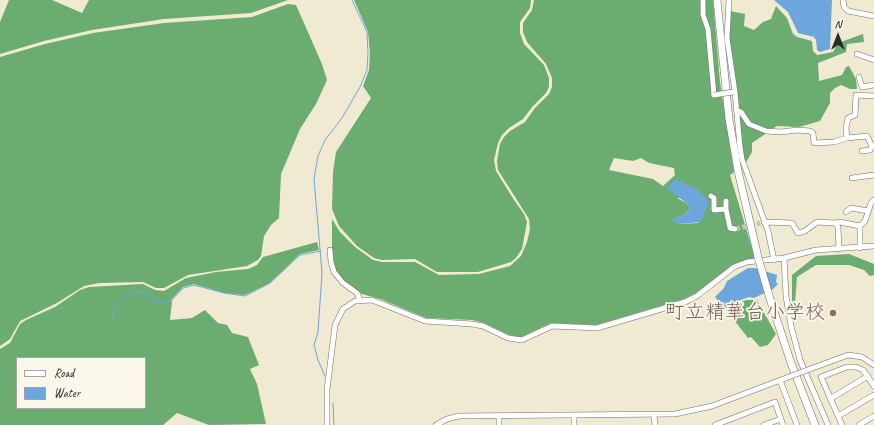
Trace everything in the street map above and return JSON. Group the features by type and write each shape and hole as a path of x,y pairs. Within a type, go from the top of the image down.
{"highway":[{"path":"718,0 738,171 758,257 785,344 817,425"}],"street":[{"path":"703,0 703,16 708,34 714,95 734,92"},
{"path":"729,0 727,38 736,110 737,134 742,159 774,260"},
{"path":"842,0 844,7 848,11 874,16"},
{"path":"857,54 874,60"},
{"path":"859,77 862,87 874,85"},
{"path":"847,138 848,118 855,115 856,95 874,96"},
{"path":"736,110 741,112 749,124 766,131 810,131 813,133 814,143 834,142 847,138 867,136 873,146 870,150 862,151"},
{"path":"852,178 874,175"},
{"path":"711,196 714,198 714,210 726,208"},
{"path":"860,248 860,226 865,221 871,203 874,200"},
{"path":"726,201 730,228 735,229"},
{"path":"846,212 851,208 868,211"},
{"path":"763,223 792,223 798,233 805,231 818,222 835,224 840,222 860,226"},
{"path":"835,224 838,227 839,249"},
{"path":"327,425 326,390 335,325 343,309 351,303 360,300 379,302 430,322 478,325 513,340 527,339 552,326 591,328 615,323 685,302 697,296 740,265 774,260 826,249 874,246"},
{"path":"330,250 334,272 343,283 357,293 360,300"},
{"path":"784,258 786,296 791,326 800,360 828,425"},
{"path":"436,425 455,417 654,416 698,410 848,355 862,357 874,365"},
{"path":"842,425 821,377 851,366 860,368 868,376 874,386"},
{"path":"830,399 868,376"},
{"path":"780,380 797,425"},
{"path":"838,416 874,395"},
{"path":"716,425 775,402 783,425"},
{"path":"499,416 499,425"},
{"path":"574,416 574,425"},
{"path":"654,416 655,425"},
{"path":"859,425 874,416"},
{"path":"764,425 781,419"}],"green space":[{"path":"9,0 52,0 82,13 89,0 288,0 251,13 164,19 92,30 44,41 0,54 0,22"},
{"path":"354,0 531,0 530,8 520,22 520,33 524,44 544,65 549,78 549,87 546,93 523,119 509,128 502,135 498,143 494,160 496,171 524,214 527,222 522,249 516,258 511,262 478,272 437,272 415,259 382,260 374,258 357,246 339,226 332,209 333,172 336,152 371,98 363,86 369,70 370,53 368,32"},
{"path":"534,0 713,0 720,82 734,172 730,175 755,258 733,265 696,293 684,299 596,325 551,323 521,337 509,335 484,323 472,320 426,318 380,299 362,294 343,282 335,270 332,259 332,219 340,232 355,247 373,260 382,262 415,262 439,275 479,274 510,266 521,256 527,242 530,229 529,219 498,170 497,161 500,144 504,137 510,131 525,122 535,108 549,94 552,87 552,78 546,64 527,42 523,32 523,23 532,10","holes":["614,158 633,161 641,158 649,163 674,168 675,175 663,186 653,179 609,170","677,198 708,201 698,223 679,224 671,220 686,214 690,208 686,203"]},
{"path":"288,4 296,5 322,64 327,80 316,104 300,129 281,174 279,218 271,225 264,236 261,256 258,260 247,266 188,275 164,288 156,288 143,282 99,283 84,286 57,303 20,321 10,339 0,346 0,57 45,44 93,33 164,23 252,17"},
{"path":"776,6 787,18 793,34 797,37 812,41 813,51 817,55 833,52 838,43 863,34 864,42 847,44 846,52 818,63 819,81 842,75 846,67 849,66 856,79 857,89 850,89 841,85 835,88 830,93 830,103 820,121 799,127 777,126 752,143 752,152 745,164 728,38 730,11 745,14 744,26 754,30 763,22 771,19"},
{"path":"317,242 319,250 300,254 270,283 245,295 224,293 194,284 183,287 171,300 170,320 192,318 205,310 218,323 227,325 232,333 248,337 259,365 250,369 257,384 266,424 209,425 177,413 163,425 0,425 0,349 10,343 20,324 26,320 55,307 80,290 89,287 143,284 155,290 164,291 186,278 216,272 248,269 257,265 263,257"},
{"path":"849,254 874,264 874,275 870,276 864,270 849,265 816,265 797,277 794,315 792,300 792,275 816,256"},
{"path":"746,300 757,300 776,334 768,345 760,347 751,337 748,338 727,311 733,306"}],"water":[{"path":"774,0 832,0 830,49 820,52 817,50 816,40 814,37 798,33 788,12"},
{"path":"676,179 698,190 709,201 701,222 679,224 670,220 686,214 690,208 667,188"},
{"path":"748,268 755,268 777,275 776,282 778,284 773,289 754,298 749,297 733,303 725,310 715,297 724,288 727,281"}],"waterway":[{"path":"325,376 318,360 314,345 318,332 322,273 314,179 318,156 325,140 342,118 360,87 367,70 367,32 352,0"},
{"path":"112,321 114,308 119,299 126,295 143,291 154,302 165,303 171,301 183,288 194,285 224,293 245,296 270,283 300,255 321,251"},
{"path":"333,403 334,425"}],"tunnel":[{"path":"735,229 760,223"}],"place":[{"name":"町立精華台小学校","path":"833,313"}]}
